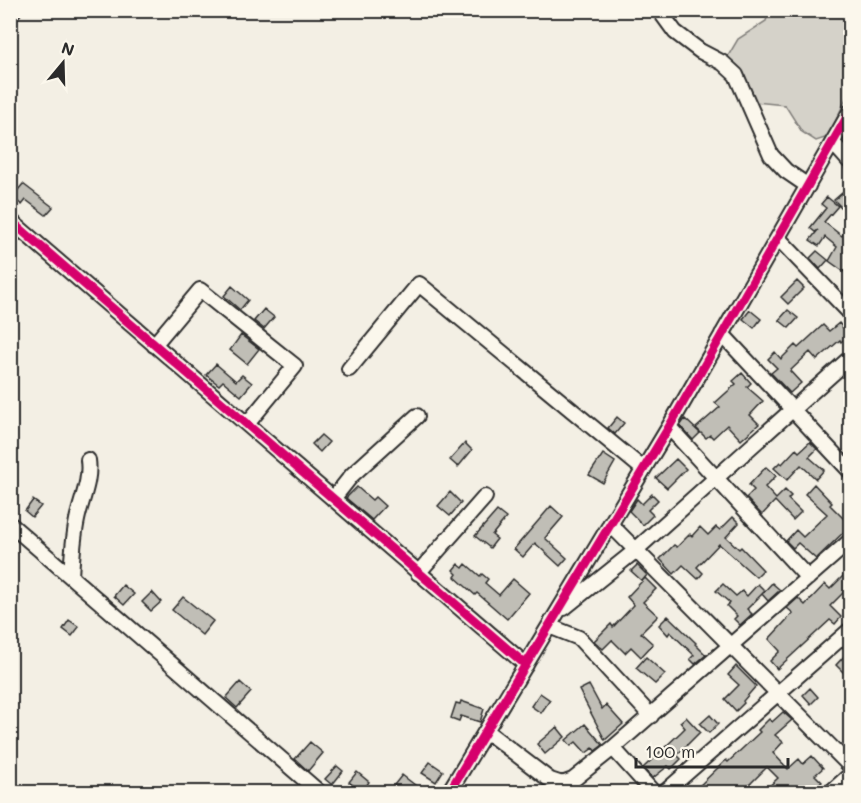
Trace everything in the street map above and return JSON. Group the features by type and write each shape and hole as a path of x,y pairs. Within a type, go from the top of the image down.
{"street":[{"path":"10,14 14,10"},
{"path":"658,10 675,32 700,51 723,63 736,75 771,155 786,171 808,186"},
{"path":"449,792 669,427 850,112"},
{"path":"833,143 850,162"},
{"path":"10,220 526,664"},
{"path":"778,238 850,313"},
{"path":"349,369 419,284 643,469"},
{"path":"154,345 200,290 296,366 247,424"},
{"path":"722,334 850,471"},
{"path":"552,620 637,549 850,358"},
{"path":"333,499 352,475 417,416"},
{"path":"669,427 808,578"},
{"path":"71,577 75,533 90,473 88,460"},
{"path":"418,573 485,497"},
{"path":"10,524 319,792"},
{"path":"610,524 850,766"},
{"path":"486,731 550,780 562,784 573,780 651,716 850,541"},
{"path":"552,620 579,638 651,716"},
{"path":"666,792 850,630"},
{"path":"613,748 653,792"},
{"path":"831,792 850,775"}],"shaded area":[{"path":"769,11 850,11 850,90 828,137 816,141 802,132 785,105 754,102 721,68 738,39 766,21"}],"building":[{"path":"23,184 53,207 46,215 26,200 22,205 12,197"},
{"path":"850,189 850,203 844,210 834,200"},
{"path":"827,197 838,206 824,222 842,236 850,226 850,276 829,261 837,247 825,237 819,246 810,240 818,230 815,232 810,228 826,208 821,204"},
{"path":"817,251 828,260 820,269 810,258"},
{"path":"797,281 804,288 788,304 781,297"},
{"path":"232,286 248,300 240,310 224,296"},
{"path":"264,309 274,317 264,329 254,321"},
{"path":"750,310 761,319 754,328 743,319"},
{"path":"788,310 798,318 789,328 779,320"},
{"path":"839,323 849,335 817,360 810,352 790,371 801,383 790,393 771,373 777,368 768,359 775,352 781,359 795,345 798,348 823,325 829,331"},
{"path":"241,335 259,349 247,364 230,350"},
{"path":"216,364 236,381 242,375 252,383 241,396 223,381 219,385 206,375"},
{"path":"742,373 751,383 747,387 763,401 750,415 759,424 741,440 727,425 713,438 710,435 706,438 696,428 720,407 715,403 736,384 733,381"},
{"path":"617,417 624,423 615,434 608,428"},
{"path":"685,419 700,433 693,440 680,426"},
{"path":"321,435 329,442 320,452 312,444"},
{"path":"810,442 817,449 809,457 824,470 816,479 801,465 787,480 774,468 780,462 782,464 796,449 799,452"},
{"path":"465,443 472,450 458,467 450,460"},
{"path":"603,454 615,462 603,483 589,475"},
{"path":"676,459 686,469 667,488 656,478"},
{"path":"766,467 776,476 765,487 776,499 785,490 791,496 788,499 801,512 793,520 775,501 762,515 746,498 754,490 749,485"},
{"path":"814,484 832,503 830,505 844,519 846,517 850,521 850,526 816,559 798,543 793,548 786,541 796,530 803,537 827,514 805,494"},
{"path":"357,487 372,500 375,497 385,506 372,520 346,498"},
{"path":"450,492 461,503 450,516 438,506"},
{"path":"652,494 658,500 648,510 653,515 643,525 629,511 637,499 642,504"},
{"path":"33,500 41,506 32,517 25,511"},
{"path":"551,506 563,517 545,538 567,558 560,566 535,543 523,557 514,549"},
{"path":"497,511 506,518 492,535 497,539 490,548 475,536"},
{"path":"733,517 739,523 726,537 739,549 741,547 763,570 756,577 719,544 697,567 703,573 698,579 683,565 674,574 660,559 674,545 677,547 700,527 708,535 716,527 720,530"},
{"path":"458,564 463,568 466,564 480,576 482,574 488,579 485,583 499,595 513,579 529,593 507,619 455,577 457,574 453,570"},
{"path":"637,565 647,575 642,581 631,571"},
{"path":"846,573 850,577 850,596 845,591 830,606 841,617 835,624 830,620 777,669 770,661 780,651 769,639 793,613 787,608 798,598 805,605 825,584 830,589"},
{"path":"645,578 656,589 643,602 658,616 641,633 653,644 641,657 631,647 625,653 612,640 603,649 594,641 611,624 613,627 634,605 627,597"},
{"path":"772,583 780,590 768,601 762,594"},
{"path":"723,584 736,596 742,591 747,596 758,584 765,591 747,609 752,614 740,625 734,619 737,616 727,606 730,603 716,591"},
{"path":"123,585 134,594 124,605 114,596"},
{"path":"152,592 161,602 151,611 142,602"},
{"path":"183,597 213,621 202,635 172,610"},
{"path":"668,616 706,655 695,664 690,659 694,655 670,632 668,635 659,625"},
{"path":"69,620 79,627 72,636 63,629"},
{"path":"850,650 850,679 836,665"},
{"path":"646,657 665,674 655,684 636,668"},
{"path":"736,666 756,686 736,711 725,699 739,685 728,675"},
{"path":"240,682 251,692 237,708 226,698"},
{"path":"589,685 602,709 606,705 623,724 605,740 579,690"},
{"path":"810,688 818,697 811,704 803,695"},
{"path":"540,693 550,700 541,713 531,706"},
{"path":"461,701 484,709 480,722 461,716 459,721 451,718 456,703 460,704"},
{"path":"783,712 792,720 775,735 783,742 773,753 788,769 799,759 803,764 812,756 823,768 815,775 822,782 809,792 763,792 778,778 767,767 742,792 693,792 726,760 728,762 760,732 758,730 769,719 772,722"},
{"path":"710,715 718,724 709,733 700,724"},
{"path":"686,717 700,732 677,755 681,759 671,769 668,766 653,778 643,768 685,728 680,722"},
{"path":"585,724 603,745 595,751 593,748 586,753 576,742 571,746 566,740"},
{"path":"557,727 565,737 545,754 537,744"},
{"path":"310,742 323,753 308,771 295,759"},
{"path":"430,762 443,771 436,782 422,773"},
{"path":"337,766 343,771 332,785 325,779"},
{"path":"357,772 369,782 362,792 349,782"},
{"path":"402,775 424,792 404,792 394,785"}],"cycle path":[{"path":"449,792 669,427 850,112"},
{"path":"10,220 526,665"}]}
